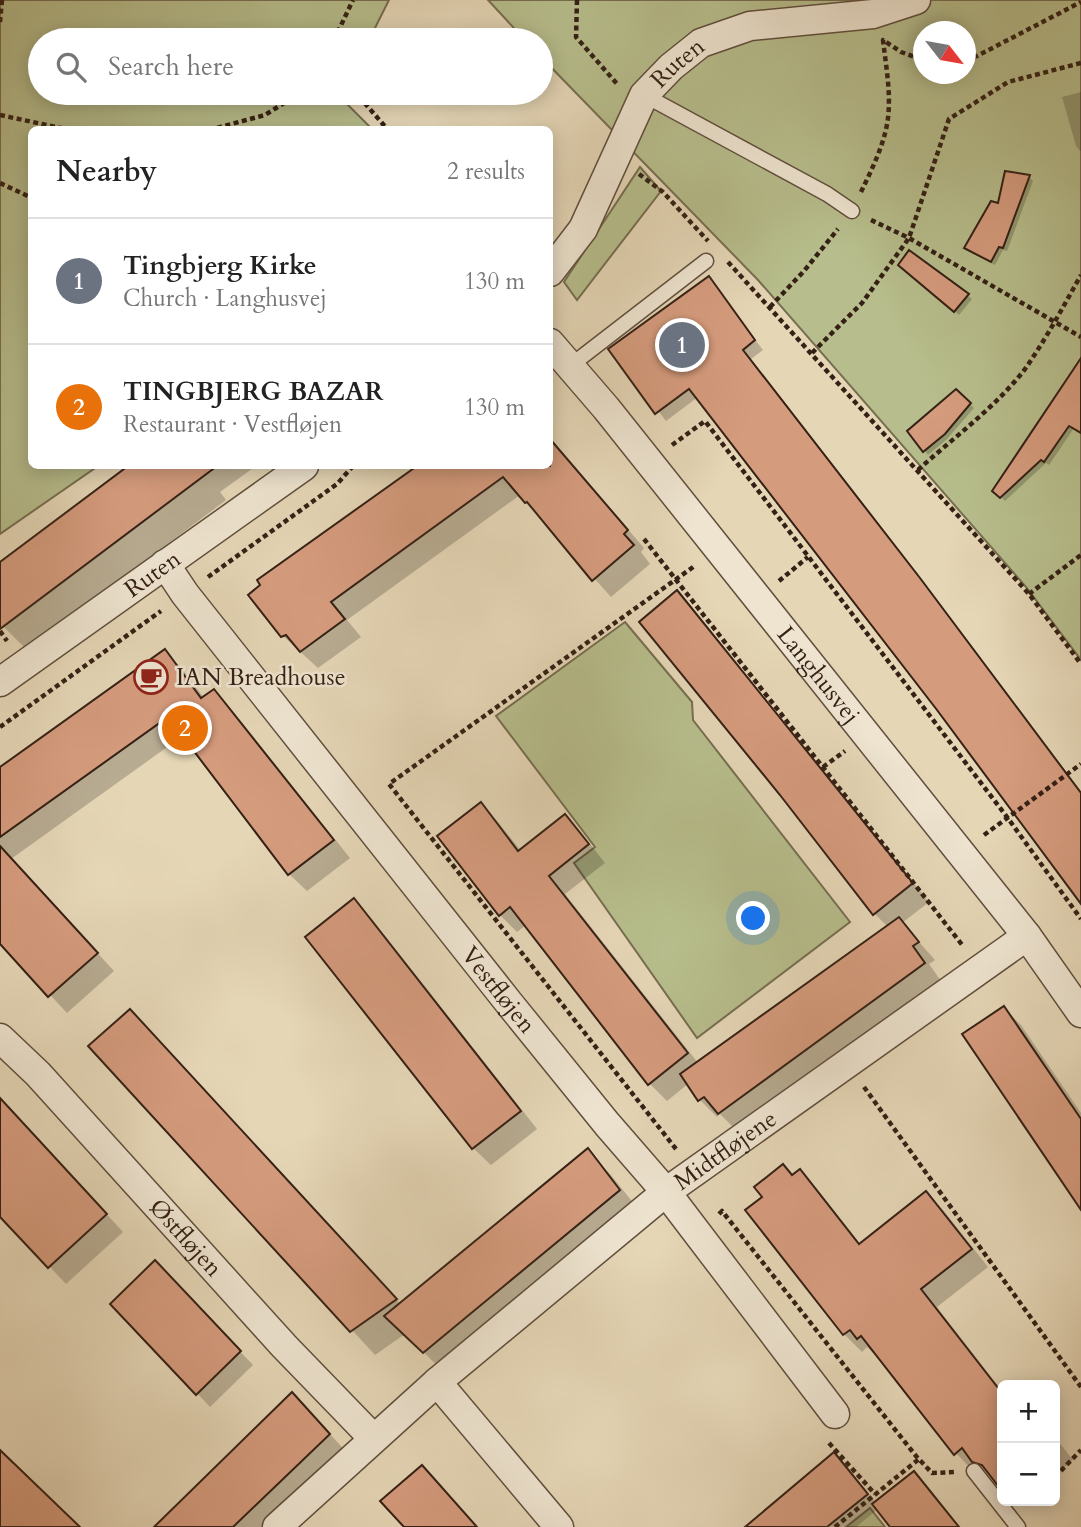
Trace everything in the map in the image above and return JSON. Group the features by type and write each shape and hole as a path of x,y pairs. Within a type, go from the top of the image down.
{"street":[{"name":"Ruten","path":"553,268 583,229 617,157 632,91 671,67 701,43 751,26 873,14 916,0"},
{"name":"Langhusvej","path":"553,346 719,549 1027,936 1081,1013"},
{"name":"Ruten","path":"0,682 300,469"},
{"name":"Vestfløjen","path":"165,565 185,594 509,1003 666,1192 835,1413"},
{"name":"Midtfløjene","path":"277,1527 436,1382 666,1192 1027,936"},
{"name":"Østfløjen","path":"0,1038 38,1074 284,1346 373,1438"},
{"path":"436,1382 559,1527"}],"lane":[{"path":"632,91 852,211"},
{"path":"570,366 706,261"},
{"path":"974,1471 1018,1527"}],"path":[{"path":"0,22 2,0"},
{"path":"340,28 353,0"},
{"path":"577,0 576,37 632,91"},
{"path":"976,56 1081,2"},
{"path":"770,307 804,271 852,211 874,166 888,120 888,75 883,40 913,56"},
{"path":"812,353 862,303 909,239 949,119 1008,82 1081,63"},
{"path":"224,126 265,115 281,105"},
{"path":"366,105 385,126"},
{"path":"0,115 51,126"},
{"path":"617,157 663,192 716,250"},
{"path":"0,183 28,196"},
{"path":"852,211 909,239 1081,337"},
{"path":"725,259 1029,594 1081,664"},
{"path":"918,470 993,403 1024,370 1055,323 1081,275"},
{"path":"649,462 705,421 1007,817 1081,919"},
{"path":"644,539 981,969"},
{"path":"694,1172 389,784 719,549"},
{"path":"1029,594 1081,555"},
{"path":"758,598 808,557"},
{"path":"0,711 8,722"},
{"path":"960,852 1081,764"},
{"path":"847,1063 1081,1387"},
{"path":"695,1230 722,1212 932,1472"},
{"path":"835,1413 816,1429 875,1494"},
{"path":"1060,1472 1081,1450"},
{"path":"835,1527 919,1459"}],"green space":[{"path":"0,0 389,0 375,28 28,28 28,105 348,105 369,126 28,126 28,469 94,469 0,534"},
{"path":"488,0 1081,0 1081,660 1026,587 758,280 553,69 553,28 514,28"},
{"path":"640,167 661,191 577,300 564,282"},
{"path":"625,622 692,702 693,720 850,922 697,1038 574,863 595,847 496,716"},
{"path":"870,1508 885,1527 846,1527"}],"building":[{"path":"1005,171 1030,175 1003,248 999,247 991,262 964,248 991,201 998,203"},
{"path":"909,250 969,294 954,312 898,265"},
{"path":"709,276 755,340 743,350 920,578 1081,793 1081,904 937,710 689,389 655,414 608,349"},
{"path":"1081,358 1081,433 1069,426 1044,462 1041,460 1000,498 992,491"},
{"path":"956,389 971,403 945,434 923,452 907,431"},
{"path":"553,442 628,530 624,534 634,545 592,581 503,477 331,602 345,619 300,652 286,635 281,637 248,595 260,585 257,580 413,469 553,469"},
{"path":"124,469 213,469 0,629 0,562"},
{"path":"677,590 913,883 873,915 780,795 639,622"},
{"path":"165,649 201,698 214,689 334,840 288,875 168,717 0,837 0,767"},
{"path":"481,802 518,851 565,814 589,844 549,876 688,1053 648,1085 510,907 499,916 437,836"},
{"path":"0,846 98,953 48,997 0,944"},
{"path":"354,898 521,1111 472,1149 305,937"},
{"path":"899,917 919,942 913,946 925,963 718,1114 704,1097 698,1101 680,1074"},
{"path":"1004,1006 1081,1119 1081,1210 962,1034"},
{"path":"130,1009 397,1299 350,1332 88,1046"},
{"path":"0,1098 107,1214 48,1268 0,1217"},
{"path":"588,1148 620,1190 423,1353 384,1316"},
{"path":"783,1164 792,1175 800,1169 859,1244 926,1191 972,1249 921,1289 997,1387 997,1484 982,1465 972,1462 962,1448 954,1455 861,1336 857,1339 850,1330 843,1335 745,1210 762,1197 754,1187"},
{"path":"155,1260 241,1351 196,1395 110,1304"},
{"path":"292,1392 330,1434 233,1527 154,1527"},
{"path":"0,1450 80,1527 0,1527"},
{"path":"834,1452 868,1494 827,1527 745,1527"},
{"path":"422,1465 477,1527 404,1527 380,1501"},
{"path":"914,1471 959,1527 890,1527 872,1504"}],"place":[{"name":"Tingbjerg Kirke","path":"682,345"},
{"name":"IAN Breadhouse","path":"151,677"},
{"name":"TINGBJERG BAZAR","path":"185,728"}]}
